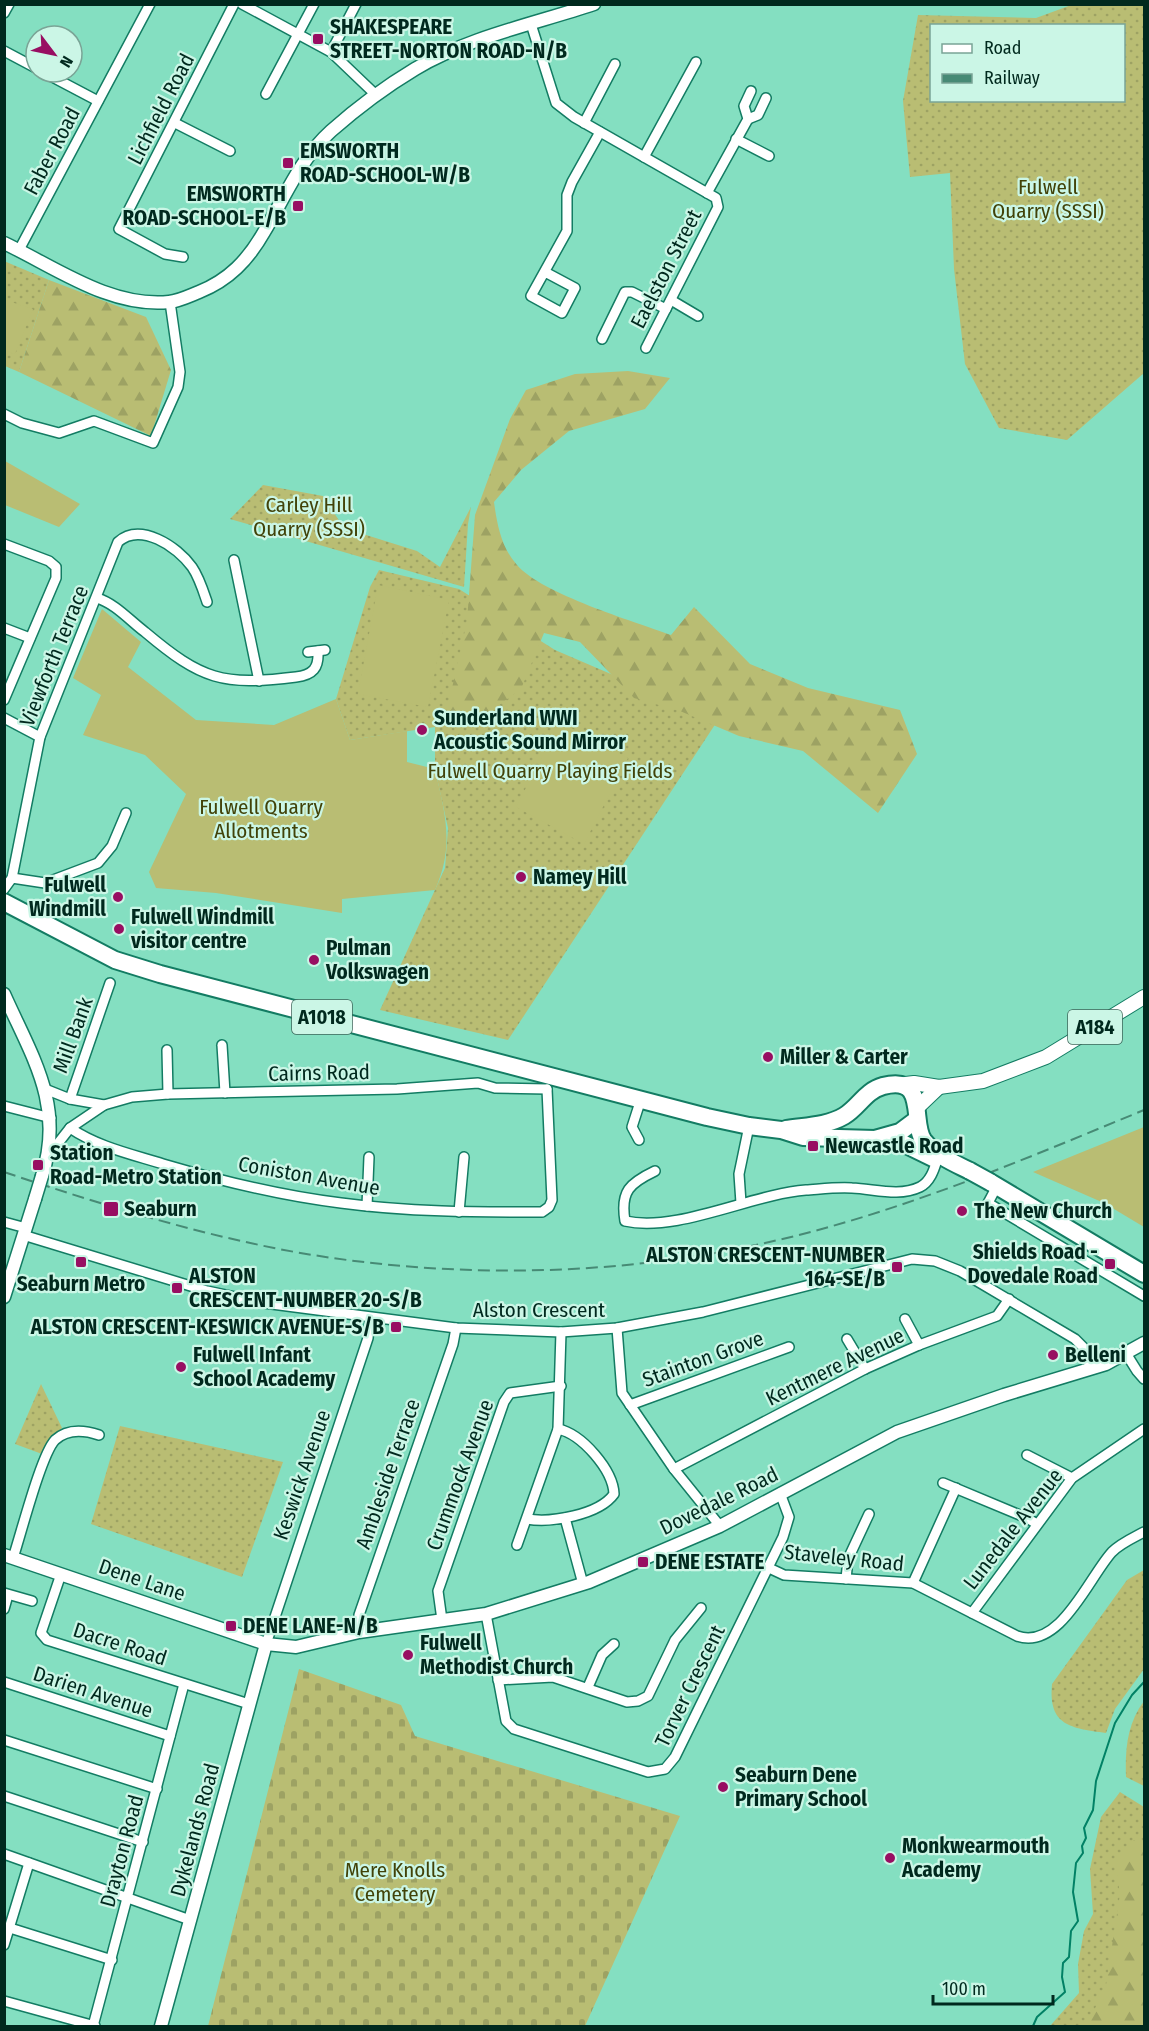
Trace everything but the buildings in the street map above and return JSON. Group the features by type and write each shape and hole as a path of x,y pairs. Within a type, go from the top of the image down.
{"highway":[{"name":"A1018","path":"4,902 115,960 160,974 521,1069 552,1083 641,1099 803,1137 871,1138"},
{"name":"A1018","path":"4,911 50,927"},
{"path":"917,1114 906,1130 890,1137 871,1138 858,1126 855,1119 858,1103 874,1090 897,1085 910,1092 917,1114 925,1143 943,1161"},
{"name":"A1018","path":"781,1130 834,1121 843,1117 858,1103"},
{"path":"890,1137 970,1171 1144,1274"}],"main road":[{"name":"A184","path":"897,1085 924,1084 939,1088 983,1081 1046,1057 1144,997"},
{"path":"917,1114 939,1088"}],"street":[{"path":"4,13 9,4"},
{"name":"Lichfield Road","path":"183,257 165,254 119,229 234,4"},
{"path":"242,4 331,52 376,95"},
{"path":"266,94 314,4"},
{"path":"331,52 356,4"},
{"path":"4,243 117,297 137,301 170,302 206,289 231,275 250,254 306,158 329,133 376,95 416,69 453,50 594,4"},
{"name":"Faber Road","path":"20,250 148,5"},
{"path":"531,24 556,103 584,123 707,193 748,119 758,115 766,98"},
{"path":"4,51 24,62"},
{"path":"644,157 696,62"},
{"path":"584,123 615,64"},
{"path":"66,84 98,101"},
{"path":"748,119 744,106 751,91"},
{"path":"175,123 230,151"},
{"path":"545,272 575,288 562,313 531,296 567,231 567,195 600,132"},
{"path":"736,139 769,156"},
{"name":"Eaelston Street","path":"646,348 718,207 716,198 707,193"},
{"path":"602,339 625,292 630,291 666,309"},
{"path":"670,300 698,316"},
{"path":"4,414 22,423 59,433 94,421 153,443 177,387 180,372 170,302"},
{"name":"Viewforth Terrace","path":"4,889 12,878 40,737 118,542 127,536 148,534 172,549 192,567 207,602"},
{"path":"4,544 49,561 56,567 56,578 4,700"},
{"path":"234,560 259,681"},
{"path":"97,598 113,605 145,633 205,675 215,678 259,681 310,674 319,663 317,651"},
{"path":"4,628 30,638"},
{"path":"4,718 40,737"},
{"path":"12,878 45,883 54,882 98,863 112,846 125,812"},
{"name":"Mill Bank","path":"69,1099 111,983"},
{"path":"4,994 45,1089 51,1118 48,1156 7,1280 4,1297"},
{"path":"222,1045 225,1093"},
{"path":"167,1050 168,1094"},
{"path":"512,1089 521,1069"},
{"name":"Cairns Road","path":"48,1156 70,1128 104,1105 132,1097 168,1094 397,1089 478,1083 512,1089 552,1083"},
{"name":"Coniston Avenue","path":"70,1128 93,1142 186,1170 297,1196 367,1206 459,1212 542,1212 549,1207 552,1200 552,1083"},
{"name":"Cairns Road","path":"45,1089 69,1099 104,1105"},
{"path":"639,1140 628,1126 641,1099"},
{"path":"4,1106 51,1118"},
{"path":"741,1203 739,1174 749,1126"},
{"path":"367,1206 369,1157"},
{"path":"459,1212 464,1157"},
{"path":"655,1171 633,1181 627,1192 624,1210 626,1221 636,1224 682,1220 741,1203 804,1190 852,1188 900,1192 924,1185 943,1161"},
{"path":"626,1173 633,1181"},
{"path":"994,1184 988,1203 1144,1296"},
{"name":"Alston Crescent","path":"4,1222 25,1231 215,1293 370,1318 456,1328 561,1332 617,1328 703,1312 912,1259 935,1261 960,1271 1075,1339 1083,1347 1091,1369"},
{"name":"Kentmere Avenue","path":"674,1469 865,1369 919,1345 997,1316 1009,1299"},
{"name":"Keswick Avenue","path":"266,1644 368,1338 370,1318"},
{"path":"905,1319 919,1345"},
{"name":"Ambleside Terrace","path":"359,1632 359,1615 453,1344 456,1328"},
{"path":"617,1328 622,1393 674,1469 720,1526"},
{"path":"517,1545 558,1429 561,1332"},
{"path":"847,1339 865,1369"},
{"name":"Dovedale Road","path":"296,1647 359,1632 486,1614 583,1584 720,1526 897,1432 1004,1395 1091,1369 1127,1355 1144,1343"},
{"name":"Stainton Grove","path":"630,1405 789,1347"},
{"path":"1127,1355 1144,1378"},
{"name":"Crummock Avenue","path":"442,1620 438,1591 504,1402 510,1393 561,1386"},
{"name":"Lunedale Avenue","path":"972,1613 1072,1478 1144,1428"},
{"path":"527,1519 542,1522 565,1518 603,1506 614,1494 612,1478 580,1438 571,1432 558,1429"},
{"path":"9,1556 48,1451 55,1440 64,1433 79,1430 99,1435"},
{"path":"1027,1455 1072,1478"},
{"path":"943,1483 1037,1524"},
{"path":"913,1583 956,1488"},
{"name":"Torver Crescent","path":"486,1614 506,1721 514,1729 648,1772 665,1769 675,1757 769,1568 789,1518 780,1493"},
{"path":"846,1579 848,1559 869,1514"},
{"path":"565,1518 583,1584"},
{"name":"Staveley Road","path":"769,1568 784,1575 913,1583 1026,1640 1045,1635 1080,1598 1114,1550 1144,1532"},
{"name":"Dene Lane","path":"9,1556 266,1644 296,1647"},
{"name":"Dacre Road","path":"61,1574 41,1634 47,1640 249,1704"},
{"path":"4,1610 6,1594 32,1601"},
{"path":"498,1680 535,1676 553,1677 627,1702 638,1701 648,1696 675,1640 701,1608"},
{"name":"Dykelands Road","path":"161,2026 266,1644"},
{"path":"588,1687 602,1655 614,1644"},
{"name":"Darien Avenue","path":"4,1682 170,1736"},
{"name":"Drayton Road","path":"94,2026 184,1684"},
{"path":"4,1740 157,1789"},
{"path":"4,1796 143,1842"},
{"path":"4,1854 190,1920"},
{"path":"4,1945 29,1863"},
{"path":"10,1928 112,1960"},
{"path":"4,2001 94,2026"}],"green space":[{"name":"Fulwell Quarry (SSSI)","path":"1074,4 1144,5 1144,373 1067,440 999,428 965,364 954,269 950,173 910,177 903,101 918,15 1036,18"},
{"path":"4,261 49,280 19,372 5,366"},
{"path":"49,280 146,317 171,370 151,436 19,372"},
{"path":"5,300 33,309 15,354 5,351"},
{"path":"628,371 670,378 645,409 569,431 521,470 494,502 498,527 507,551 529,576 589,606 671,635 694,607 750,664 808,688 900,710 917,754 878,813 803,751 739,736 680,711 634,698 580,642 544,633 521,689 484,716 444,724 467,621 475,515 510,419 526,390 575,374"},
{"path":"4,461 80,504 59,527 5,505"},
{"name":"Carley Hill Quarry (SSSI)","path":"263,485 323,496 344,528 417,551 440,567 471,507 464,587 230,519"},
{"name":"Fulwell Quarry Playing Fields","path":"379,570 459,589 555,650 718,720 508,1040 380,1010 445,868 448,828 435,769 435,727 350,740 336,699 370,587"},
{"path":"378,585 449,600 428,707 358,694"},
{"name":"Fulwell Quarry Allotments","path":"102,609 141,642 128,667 196,720 274,725 336,699 350,740 407,731 407,762 435,769 445,815 445,858 435,890 342,899 342,913 216,893 156,888 149,872 186,794 145,755 83,735 101,695 73,678"},
{"path":"560,722 628,758 584,844 516,807"},
{"path":"1144,1127 1144,1227 1104,1203 1033,1172"},
{"path":"41,1384 62,1428 50,1439 42,1454 15,1444"},
{"path":"120,1426 283,1462 242,1577 91,1524"},
{"path":"1144,1570 1144,1669 1115,1709 1106,1733 1072,1726 1058,1717 1054,1709 1052,1684 1127,1580"},
{"name":"Mere Knolls Cemetery","path":"299,1669 401,1705 415,1736 680,1816 585,2026 208,2026"},
{"path":"1144,1701 1144,1786 1126,1777 1126,1767 1131,1728"},
{"path":"1120,1792 1144,1807 1144,2026 1050,2026 1079,1993 1078,1964 1084,1931 1093,1914 1090,1869 1101,1817"},
{"path":"1134,1840 1144,1842 1144,2026 1083,2026 1089,2021 1106,1985 1120,1894 1115,1861"}],"waterway":[{"path":"1033,2026 1037,2017 1065,1992 1062,1977 1063,1963 1069,1957 1071,1931 1078,1921 1073,1892 1076,1863 1083,1853 1082,1846 1086,1838 1084,1828 1093,1810 1096,1781 1115,1723 1132,1695 1144,1682"}],"railway":[{"path":"4,1172 148,1217 295,1252 412,1267 471,1270 590,1268 649,1263 707,1254 814,1231 958,1185 1144,1110"}],"place":[{"name":"SHAKESPEARE STREET-NORTON ROAD-N/B","path":"318,39"},
{"name":"EMSWORTH ROAD-SCHOOL-W/B","path":"288,163"},
{"name":"EMSWORTH ROAD-SCHOOL-E/B","path":"298,206"},
{"name":"Sunderland WWI Acoustic Sound Mirror","path":"422,730"},
{"name":"Namey Hill","path":"521,877"},
{"name":"Fulwell Windmill","path":"118,897"},
{"name":"Fulwell Windmill visitor centre","path":"119,929"},
{"name":"Pulman Volkswagen","path":"314,960"},
{"name":"Miller & Carter","path":"768,1057"},
{"name":"Newcastle Road","path":"813,1146"},
{"name":"Station Road-Metro Station","path":"38,1165"},
{"name":"Seaburn","path":"111,1209"},
{"name":"The New Church","path":"962,1211"},
{"name":"Seaburn Metro","path":"81,1262"},
{"name":"Shields Road - Dovedale Road","path":"1110,1264"},
{"name":"ALSTON CRESCENT-NUMBER 164-SE/B","path":"897,1267"},
{"name":"ALSTON CRESCENT-NUMBER 20-S/B","path":"177,1288"},
{"name":"ALSTON CRESCENT-KESWICK AVENUE-S/B","path":"396,1327"},
{"name":"Belleni","path":"1053,1355"},
{"name":"Fulwell Infant School Academy","path":"181,1367"},
{"name":"DENE ESTATE","path":"643,1562"},
{"name":"DENE LANE-N/B","path":"231,1626"},
{"name":"Fulwell Methodist Church","path":"408,1655"},
{"name":"Seaburn Dene Primary School","path":"723,1787"},
{"name":"Monkwearmouth Academy","path":"890,1858"}]}
